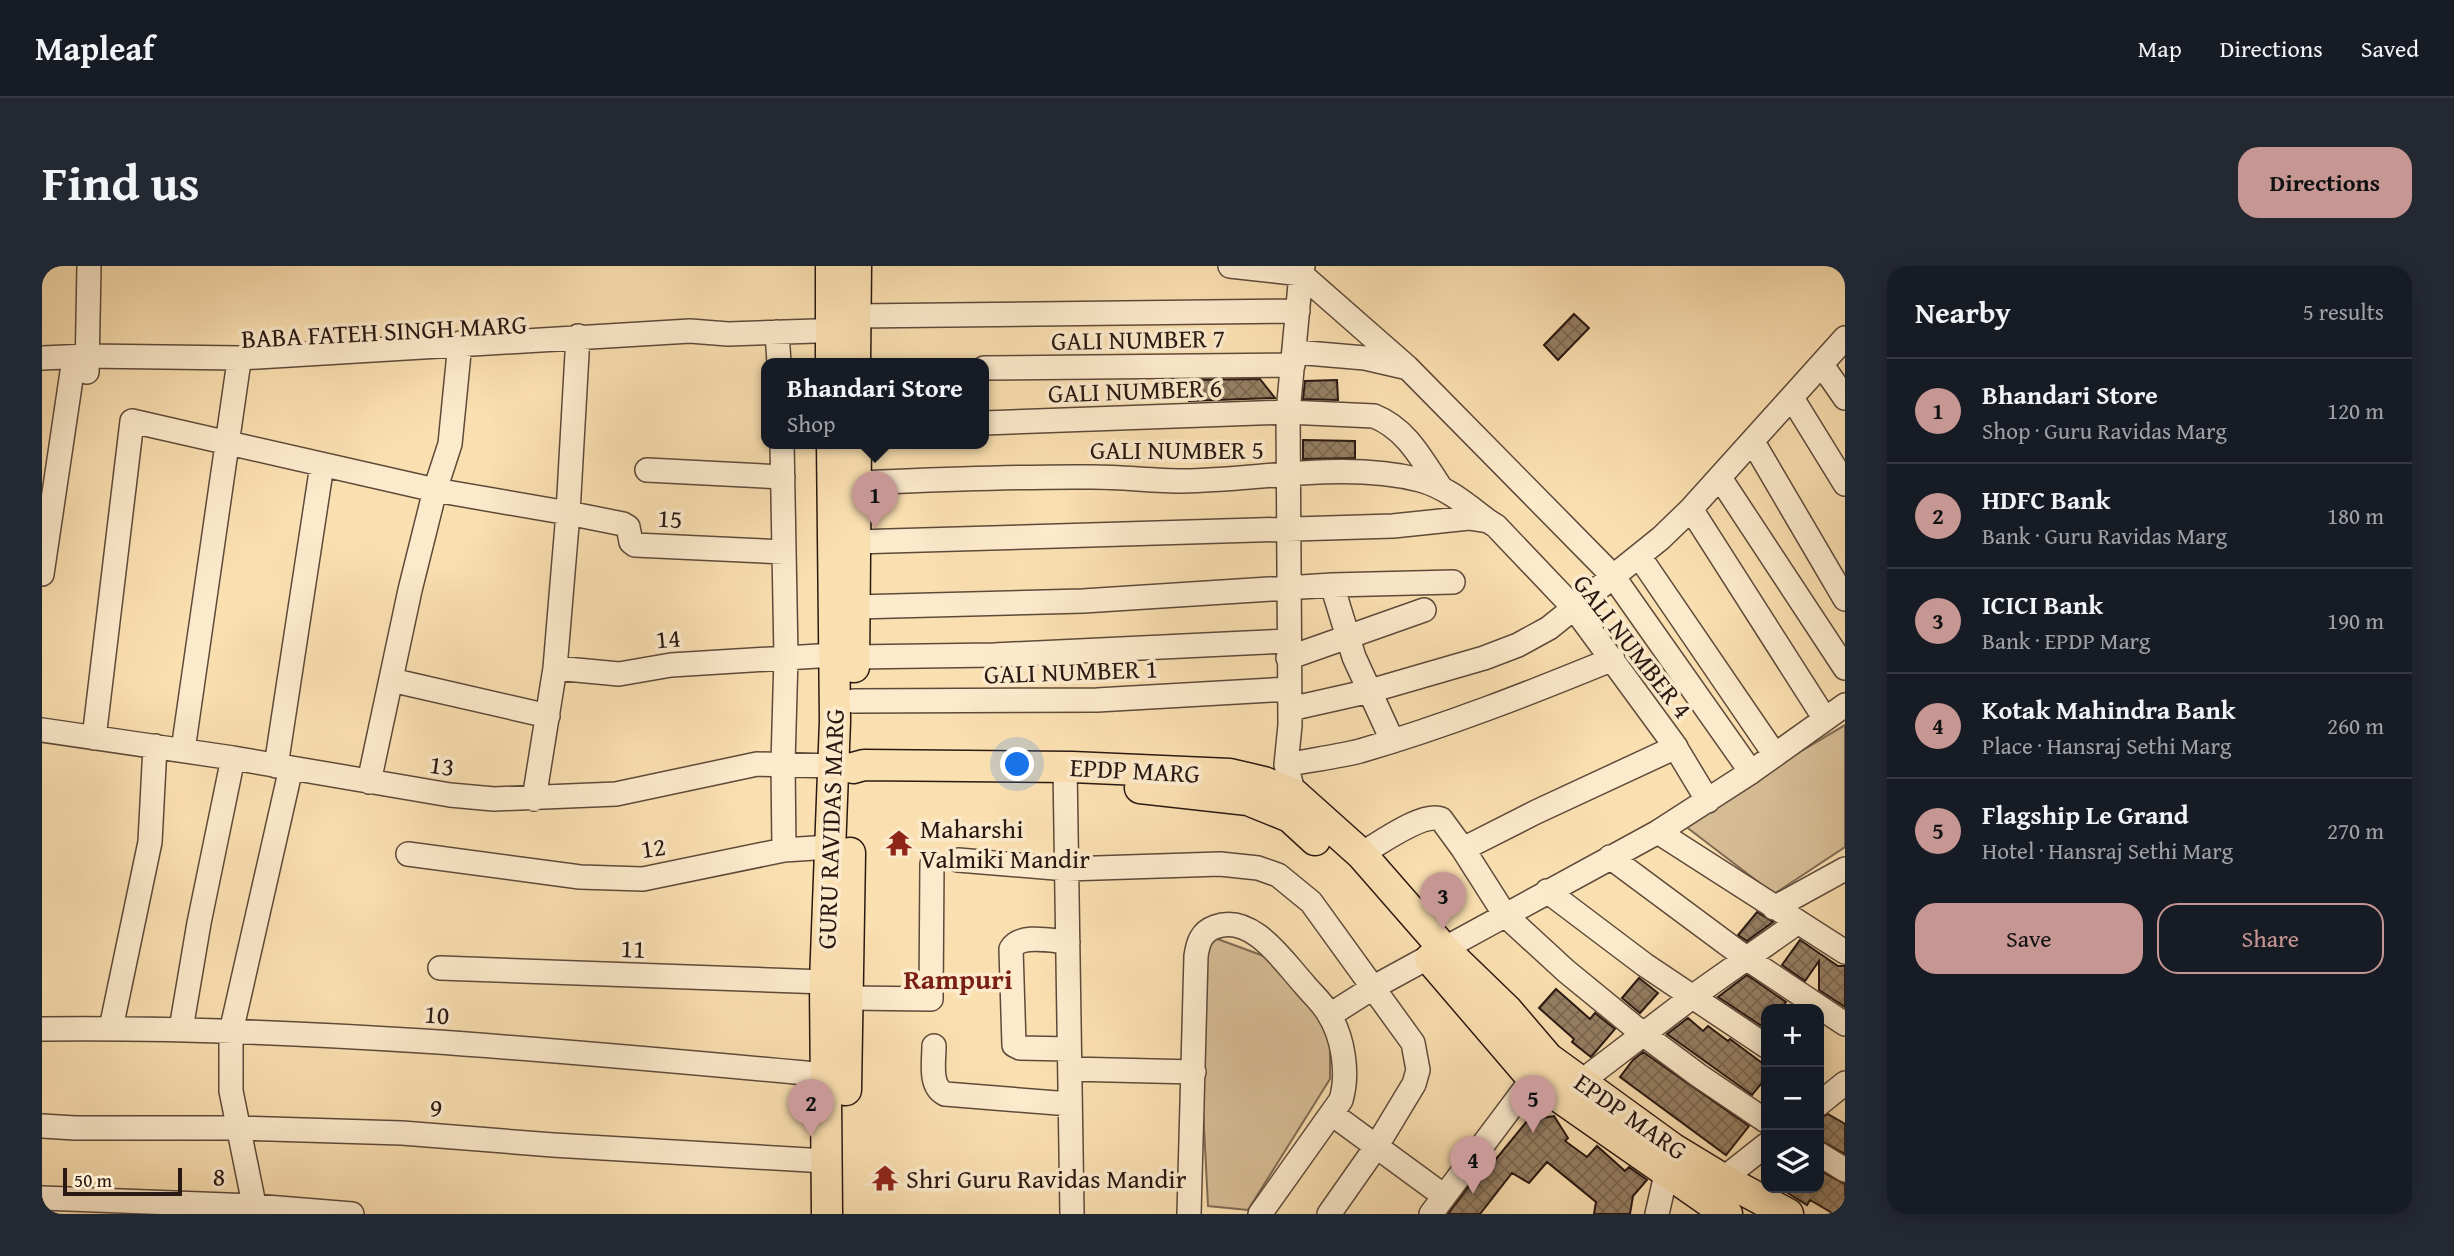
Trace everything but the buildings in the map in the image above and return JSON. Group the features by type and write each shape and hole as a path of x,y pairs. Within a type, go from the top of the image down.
{"main road":[{"path":"831,266 854,358"},
{"path":"833,358 847,326 856,266"},
{"name":"GURU RAVIDAS MARG","path":"832,449 844,656 844,767 849,882 850,998 844,1214"},
{"name":"GURU RAVIDAS MARG","path":"827,1214 825,982 830,847 854,701 844,656 855,607 856,449"},
{"name":"EPDP MARG","path":"844,767 864,775 1230,775 1264,782 1292,806 1361,854 1436,954"},
{"name":"EPDP MARG","path":"1292,806 1377,898 1436,954 1540,1068 1667,1170 1727,1214"},
{"name":"EPDP MARG","path":"1540,1068 1582,1081 1672,1148 1788,1214"}],"street":[{"path":"42,574 82,367 89,266"},
{"path":"1230,266 1302,270 1407,367 1613,576 1751,772"},
{"path":"1292,806 1286,765 1289,699 1288,587 1293,528 1287,475 1288,412 1302,270"},
{"name":"BABA FATEH SINGH MARG","path":"42,372 82,367 240,358 578,342 690,331 728,334 847,326 1298,311"},
{"path":"778,332 779,358"},
{"name":"GALI NUMBER 1","path":"854,701 1289,699 1370,691 1484,658 1518,645 1549,628 1661,538 1720,478 1845,338"},
{"path":"534,799 555,668 578,342"},
{"path":"369,782 410,590 450,444 459,349"},
{"name":"BABA FATEH SINGH MARG","path":"42,358 82,367 238,368 459,349"},
{"name":"GALI NUMBER 7","path":"989,368 1294,358 1365,358 1407,367"},
{"path":"1822,365 1845,398"},
{"path":"183,750 238,368"},
{"path":"1792,398 1845,485"},
{"name":"GALI NUMBER 6","path":"989,423 1288,412 1374,416 1387,421 1407,438 1441,488"},
{"path":"94,738 132,421 435,491 568,513"},
{"path":"1753,442 1845,599"},
{"path":"782,449 786,657 784,850"},
{"path":"255,1210 231,1091 231,1032 284,767 322,466"},
{"path":"647,470 783,477"},
{"name":"GALI NUMBER 5","path":"854,483 1028,477 1181,481 1336,471 1405,477 1441,488 1488,521"},
{"path":"1720,478 1845,668"},
{"path":"1691,509 1825,719"},
{"name":"15","path":"568,513 623,524 628,527 631,542 635,545 785,552"},
{"path":"854,542 1393,526 1469,519 1488,521"},
{"name":"GALI NUMBER 4","path":"1488,521 1496,526 1574,608 1676,747 1709,801"},
{"path":"1639,556 1774,755"},
{"path":"855,607 1095,600 1288,587 1453,582"},
{"path":"1332,585 1347,639 1392,740"},
{"name":"14","path":"555,668 619,674 652,667 786,657 1288,650 1347,639 1424,610"},
{"path":"1286,765 1359,751 1492,708 1613,659"},
{"path":"391,680 548,716"},
{"path":"1330,1015 1374,987 1658,832 1709,801 1845,705"},
{"name":"13","path":"42,730 183,750 473,798 534,799 616,794 757,764 844,767"},
{"path":"111,1028 150,842 155,746"},
{"path":"1463,849 1676,747"},
{"path":"181,1029 199,923 233,758"},
{"path":"1065,774 1072,1214"},
{"path":"1361,854 1430,817 1441,819 1504,915 1566,971 1643,1034 1761,1118"},
{"path":"1658,832 1774,908 1844,949"},
{"name":"12","path":"408,854 580,877 643,879 784,850 830,847"},
{"path":"1610,857 1746,958 1845,1024"},
{"path":"958,860 1067,869 1220,864 1258,868 1278,875 1311,902 1413,1042 1418,1070 1414,1084 1376,1147 1329,1214"},
{"path":"850,998 931,999 932,864"},
{"path":"1774,908 1845,869"},
{"path":"1547,891 1612,942 1761,1043"},
{"path":"1582,1081 1798,922"},
{"path":"1189,1214 1196,956 1198,942 1207,930 1222,924 1240,926 1267,943 1330,1015 1343,1054 1345,1073 1341,1100 1260,1214"},
{"path":"1068,943 1022,940 1014,943 1011,949 1014,1045 1069,1059 1194,1072"},
{"name":"11","path":"440,968 825,982"},
{"name":"10","path":"42,1029 181,1029 406,1040 580,1052 827,1075"},
{"path":"934,1046 935,1084 939,1091 945,1094 1070,1104"},
{"path":"1332,1114 1376,1147 1435,1209 1540,1068"},
{"name":"9","path":"42,1126 402,1133 826,1161"},
{"path":"1723,1179 1761,1149"},
{"path":"1824,1157 1845,1170"},
{"path":"1657,1214 1667,1170"},
{"name":"8","path":"42,1198 340,1214"}],"shaded area":[{"path":"1845,725 1845,847 1774,894 1672,816 1766,772"},
{"path":"1204,934 1269,958 1304,988 1330,1038 1330,1079 1248,1210 1208,1206 1200,1048"}],"place":[{"name":"Bhandari Store","path":"875,529"},
{"name":"Maharshi Valmiki Mandir","path":"899,843"},
{"name":"ICICI Bank","path":"1443,930"},
{"name":"Flagship Le Grand","path":"1533,1133"},
{"name":"HDFC Bank","path":"811,1137"},
{"name":"Shri Guru Ravidas Mandir","path":"885,1178"},
{"name":"Kotak Mahindra Bank","path":"1473,1194"}],"district":[{"name":"Rampuri","path":"958,978"}]}
